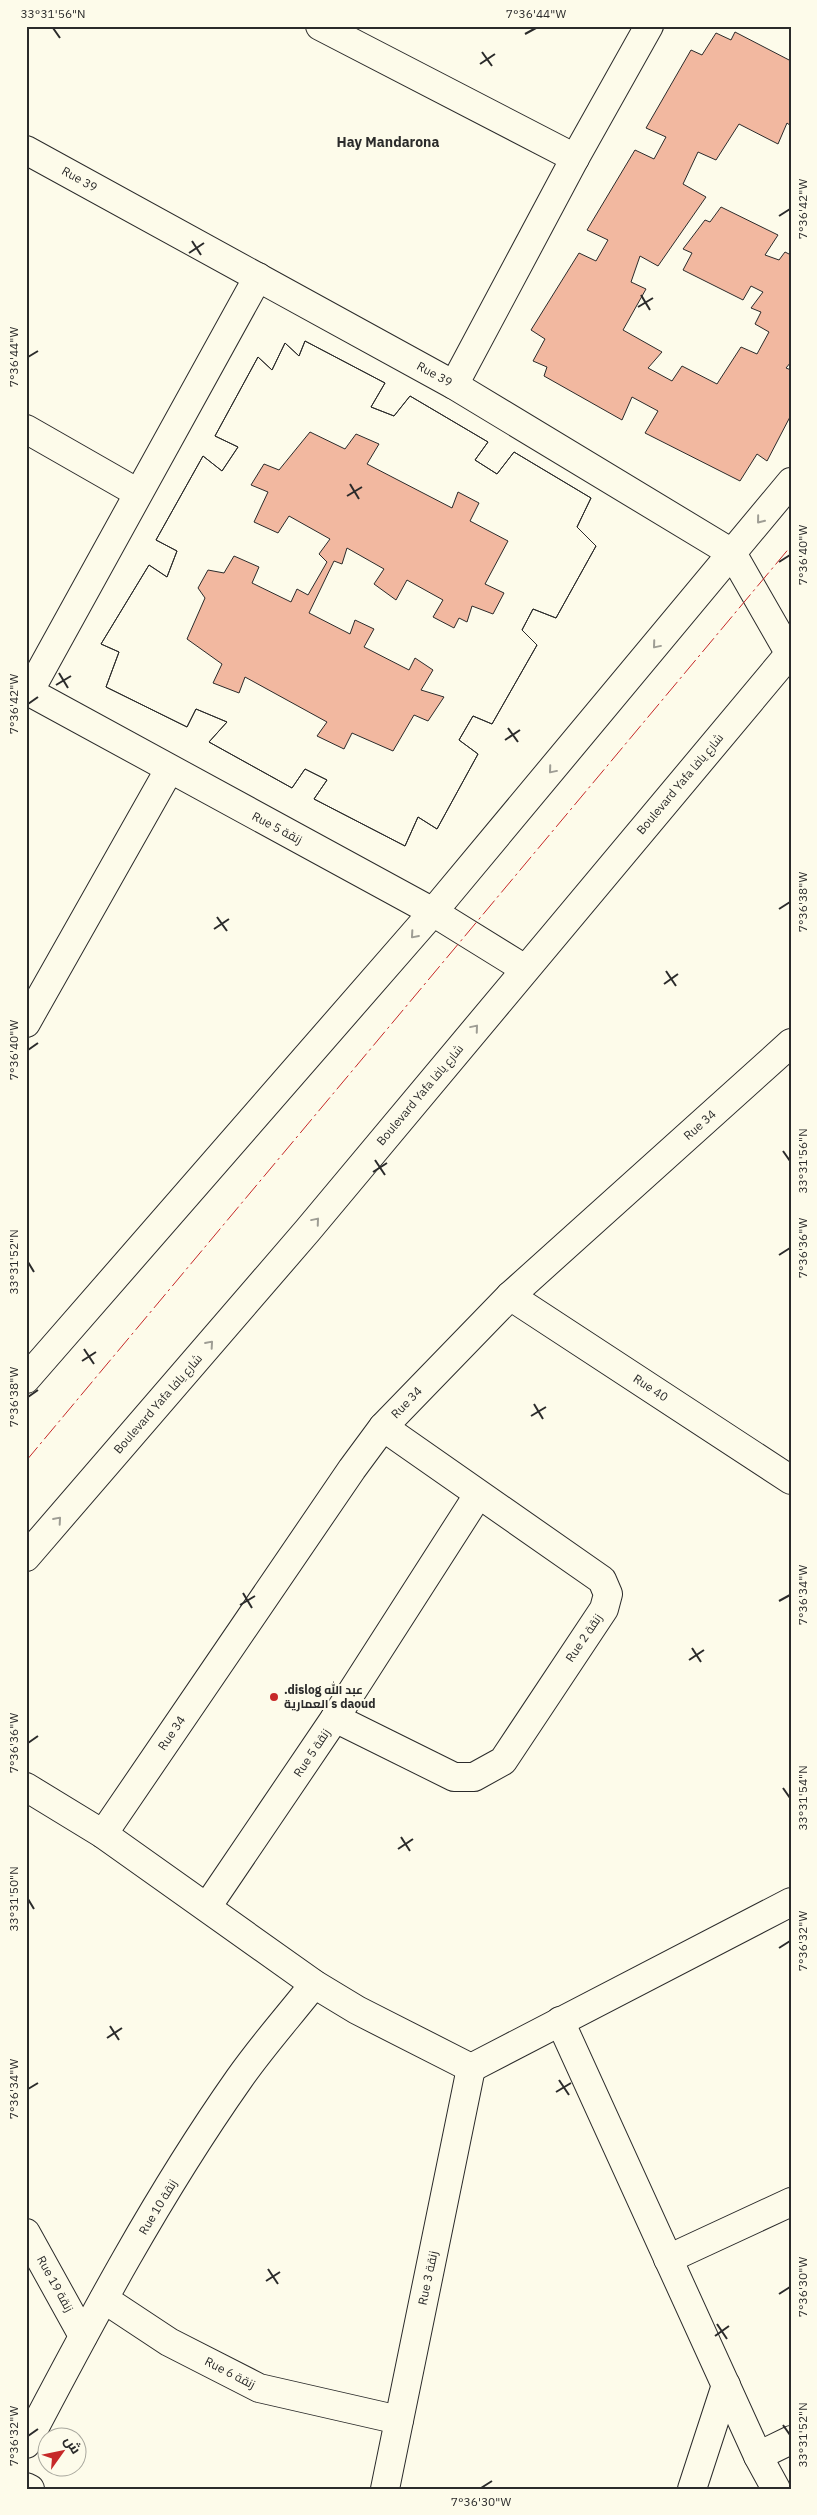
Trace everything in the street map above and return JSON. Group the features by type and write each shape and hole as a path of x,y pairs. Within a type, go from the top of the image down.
{"street":[{"path":"320,26 574,158"},
{"path":"454,385 574,158 649,26"},
{"name":"Rue 39","path":"26,150 454,385 732,553 790,654"},
{"path":"28,691 258,276"},
{"path":"26,429 138,493"},
{"path":"26,1379 433,912 791,482"},
{"name":"Boulevard Yafa شارع يافا","path":"26,1557 308,1230 790,654"},
{"name":"Rue 5 زنقة","path":"28,691 169,770 433,912 525,969"},
{"path":"26,1023 169,770"},
{"name":"Rue 34","path":"103,1834 352,1468 383,1427 510,1296 791,1043"},
{"name":"Rue 40","path":"510,1296 791,1480"},
{"name":"Rue 2 زنقة","path":"335,1718 454,1777 474,1777 502,1761 604,1609 608,1594 602,1580 383,1427"},
{"name":"Rue 5 زنقة","path":"206,1907 335,1718 478,1495"},
{"path":"26,1787 103,1834 314,1984 357,2010 471,2068 791,1902"},
{"name":"Rue 10 زنقة","path":"26,2444 83,2336 198,2140 241,2077 314,1984"},
{"path":"560,2021 758,2456 776,2489"},
{"name":"Rue 3 زنقة","path":"385,2489 471,2068"},
{"path":"668,2259 791,2202"},
{"name":"Rue 19 زنقة","path":"26,2233 83,2336"},
{"name":"Rue 6 زنقة","path":"104,2299 169,2342 259,2388 399,2420"},
{"path":"692,2489 726,2385"},
{"path":"758,2456 791,2440"}],"building":[{"path":"735,32 791,61 791,126 787,123 778,144 739,124 716,160 698,152 683,184 706,197 658,266 640,256 631,282 646,289 623,330 662,352 648,368 672,381 682,366 717,384 741,347 757,354 769,332 755,324 761,312 751,308 763,292 751,286 743,300 683,270 692,253 683,249 705,220 710,222 721,207 778,235 765,255 779,260 785,252 791,255 791,362 786,368 791,370 791,415 767,461 757,454 740,481 645,433 658,411 632,397 622,420 544,376 547,367 533,361 545,339 531,330 579,253 596,261 608,240 587,230 635,150 654,159 666,137 646,128 691,50 702,55 716,33 731,40"},
{"path":"305,341 385,383 371,407 394,416 410,396 488,442 475,460 497,474 514,452 591,498 577,527 596,546 556,618 533,609 522,630 537,645 492,724 473,716 459,740 478,754 437,829 418,817 405,846 314,799 327,780 305,769 292,788 209,742 227,722 196,709 187,727 106,687 119,652 101,644 149,565 167,577 177,551 156,540 203,456 222,471 238,447 215,436 258,357 272,370 285,343 299,356","holes":["310,432 345,449 356,434 379,444 367,464 452,508 458,492 479,503 470,521 508,541 485,584 504,593 493,614 472,606 467,622 459,618 454,628 433,617 443,600 407,580 396,600 374,584 384,569 347,548 342,564 334,561 309,613 350,634 355,620 374,629 364,647 409,670 415,658 433,670 421,690 444,697 428,721 414,715 393,751 352,733 344,749 317,736 327,722 245,677 239,693 213,683 222,664 187,639 205,598 198,588 208,570 224,573 234,556 259,567 252,583 291,602 297,589 308,595 327,562 319,554 330,539 289,516 278,533 254,522 268,492 251,485 264,464 279,470"]},
{"path":"305,341 385,383 371,407 394,416 410,396 488,442 475,460 497,474 514,452 591,498 577,527 596,546 556,618 533,609 522,630 537,645 492,724 473,716 459,740 478,754 437,829 418,817 405,846 314,799 327,780 305,769 292,788 209,742 227,722 196,709 187,727 106,687 119,652 101,644 149,565 167,577 177,551 156,540 203,456 222,471 238,447 215,436 258,357 272,370 285,343 299,356"}],"power":[{"path":"26,1461 791,546"}],"place":[{"name":".dislog عبد الله العمارية s daoud","path":"274,1697"}],"district":[{"name":"Hay Mandarona","path":"388,142"}]}
